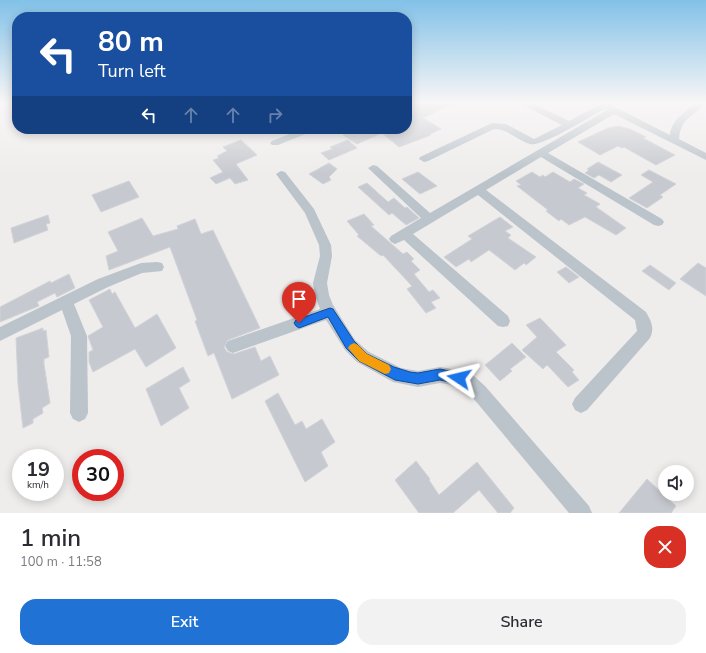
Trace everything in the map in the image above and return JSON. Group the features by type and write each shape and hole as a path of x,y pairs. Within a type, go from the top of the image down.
{"street":[{"path":"424,159 492,126 503,126 536,142 567,126"},
{"path":"503,321 400,236 542,152 578,126"},
{"path":"645,126 706,157"},
{"path":"674,141 677,126"},
{"path":"274,143 297,134"},
{"path":"542,152 658,222"},
{"path":"373,168 429,219"},
{"path":"281,174 310,212 325,245 326,256 320,283 322,295 330,312 350,345 363,357 399,376 418,379 440,375 468,382 484,397 582,513"},
{"path":"478,190 641,316 644,325 644,333 581,404"},
{"path":"0,334 103,283 141,268 157,267"},
{"path":"66,301 79,336 79,413"},
{"path":"233,346 330,312"}],"building":[{"path":"412,126 436,126 441,129 430,134 431,135 399,147 383,134 412,134"},
{"path":"618,126 630,129 646,137 643,138 675,155 656,165 624,147 622,148 618,146 600,155 578,142 608,128"},
{"path":"345,134 380,134 357,144 343,135"},
{"path":"241,140 257,155 236,164 248,180 235,184 230,178 216,184 210,178 223,172 213,160 219,158 217,156 227,151 223,147"},
{"path":"348,140 357,148 329,160 321,153 332,149 330,147"},
{"path":"598,162 622,175 611,182 599,175 594,178 585,173 589,170 587,169"},
{"path":"329,163 337,169 329,177 331,180 323,184 309,174"},
{"path":"649,170 676,184 660,195 663,197 647,208 629,198 653,182 641,175"},
{"path":"418,172 437,186 420,194 402,179"},
{"path":"532,172 540,177 543,175 545,177 553,172 570,182 574,179 584,184 578,188 587,193 584,195 600,204 596,207 626,228 616,235 585,217 569,225 561,219 559,221 546,211 548,210 517,186 521,185 516,181"},
{"path":"129,181 139,197 101,212 92,195"},
{"path":"367,183 388,202 394,198 419,218 406,225 392,213 389,215 358,187"},
{"path":"364,214 374,225 371,226 403,254 407,252 414,259 411,261 420,270 414,274 429,292 433,290 440,298 431,302 436,308 426,313 407,289 412,286 383,255 381,256 357,236 359,235 347,221"},
{"path":"48,215 50,223 46,224 48,230 14,243 11,228"},
{"path":"500,217 513,227 505,231 511,235 508,238 536,257 526,265 524,263 515,270 489,250 471,262 469,259 456,267 444,257 472,239 468,236"},
{"path":"142,218 153,236 178,229 177,226 195,219 201,234 213,230 260,328 228,340 224,347 227,352 234,354 255,347 261,361 270,356 279,375 232,399 214,353 208,356 195,321 197,320 170,247 109,270 106,256 118,251 108,232"},
{"path":"698,263 706,268 706,296 680,279"},
{"path":"650,265 676,283 669,290 642,271"},
{"path":"566,267 579,277 569,283 557,272"},
{"path":"69,274 75,288 57,297 55,293 37,302 39,306 0,322 0,307 50,281 51,283"},
{"path":"110,289 112,294 115,292 135,328 157,314 176,348 146,367 135,349 93,372 89,362 89,352 93,350 88,336 103,327 89,300"},
{"path":"540,318 566,345 556,352 574,370 572,372 579,380 568,387 547,365 543,369 522,350 537,337 526,325"},
{"path":"43,328 43,331 46,330 49,357 44,359 44,364 50,403 42,408 43,413 33,419 33,423 23,428 18,384 16,338"},
{"path":"512,343 526,357 510,369 512,371 500,381 485,365"},
{"path":"183,367 190,381 179,388 189,408 161,426 146,389"},
{"path":"278,393 295,425 302,421 306,429 322,419 335,442 321,452 328,466 305,482 265,401"},
{"path":"416,461 430,479 429,480 439,495 477,462 514,508 510,513 498,513 479,490 453,513 419,513 395,480"},
{"path":"647,479 658,489 658,501 671,501 676,506 671,513 619,513"}],"slow traffic":[{"path":"354,348 363,357 385,369"}],"route":[{"path":"299,323 330,312 350,345 363,357 399,376 418,379 440,375 459,378"}]}
